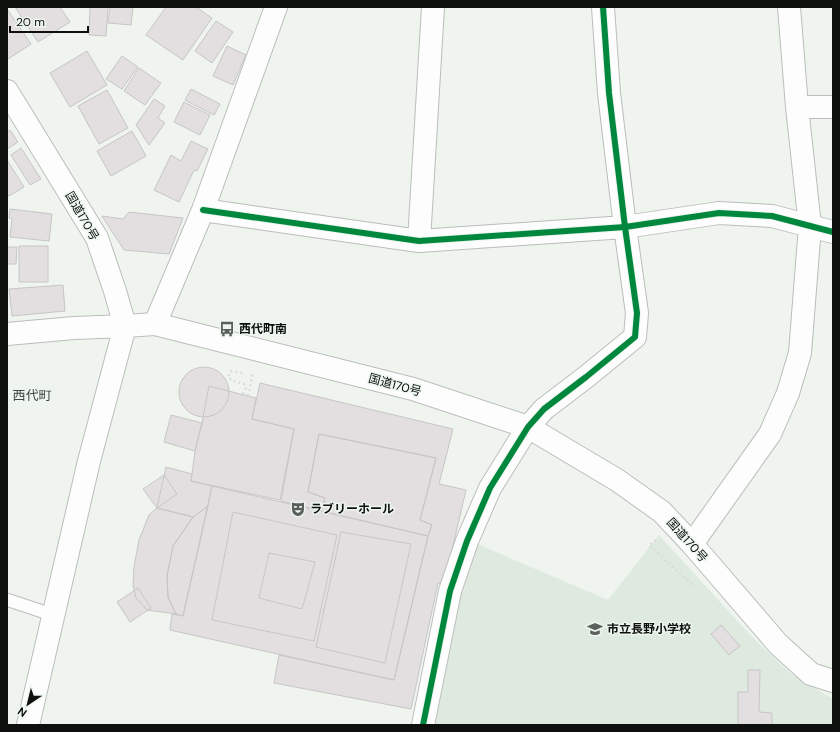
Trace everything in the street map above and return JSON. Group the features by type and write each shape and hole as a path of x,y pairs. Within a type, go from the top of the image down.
{"main road":[{"path":"155,324 202,210 276,7"},
{"path":"419,241 433,7"},
{"path":"423,725 450,591 468,541 490,488 528,427 544,408 586,377 635,337 637,313 609,93 602,7"},
{"path":"692,544 770,434 788,393 800,353 810,226 797,107 789,7"},
{"name":"国道170号","path":"7,91 97,238 125,326 155,324 413,389 528,427 617,480 662,512 692,544 778,644 811,674 833,681"},
{"path":"797,107 833,107"},
{"path":"202,210 419,241 625,226 719,213 772,216 833,232"},
{"path":"7,334 74,328 125,326 89,461 28,725"}],"lane":[{"path":"8,600 53,615"}],"path":[{"path":"243,394 246,388 244,384 231,380 228,376 231,371 244,374 247,368"},
{"path":"248,396 254,370"},
{"path":"656,540 649,545 700,592"}],"shaded area":[{"name":"市立長野小学校","path":"659,535 752,637 791,674 833,699 833,725 432,725 448,620 475,543 608,600"}],"building":[{"path":"15,7 60,7 70,22 38,42"},
{"path":"90,7 108,7 106,36 89,35"},
{"path":"110,7 133,7 131,25 108,23"},
{"path":"166,7 196,7 212,18 183,60 146,35"},
{"path":"7,9 31,44 8,59 7,57"},
{"path":"216,21 233,32 212,63 195,51"},
{"path":"227,46 246,55 233,85 213,76"},
{"path":"87,51 107,85 70,107 50,73"},
{"path":"122,56 138,67 122,89 106,79"},
{"path":"139,68 161,83 145,105 124,91"},
{"path":"191,89 220,104 214,115 185,100"},
{"path":"107,90 128,128 99,144 78,106"},
{"path":"154,99 165,106 158,118 165,123 149,145 136,125"},
{"path":"184,102 210,115 200,135 174,122"},
{"path":"10,130 18,142 7,149 7,132"},
{"path":"132,131 146,156 111,176 97,151"},
{"path":"191,141 208,149 197,171 194,170 179,202 154,190 171,155 181,161"},
{"path":"21,148 41,179 30,185 11,155"},
{"path":"7,160 24,187 9,196 7,193"},
{"path":"10,209 52,214 49,241 10,237 12,219 9,218"},
{"path":"129,212 183,218 169,254 124,250 102,216 123,219"},
{"path":"19,246 48,246 48,282 19,282"},
{"path":"7,247 17,247 16,264 7,264"},
{"path":"63,285 65,311 12,316 9,289"},
{"path":"199,367 209,367 222,374 229,387 229,397 222,410 209,417 199,417 190,413 183,406 179,397 179,387 183,378 190,371"},
{"path":"260,383 453,429 439,484 466,490 444,584 438,583 411,709 274,683 279,655 394,680 428,536 432,525 420,520 436,458 319,434 308,492 325,498 321,511 281,501 294,429 252,419"},
{"path":"209,386 256,398 252,419 294,429 280,500 191,481 195,451"},
{"path":"171,415 202,423 195,451 164,442"},
{"path":"319,434 436,458 420,520 432,525 428,536 321,511 325,498 308,492"},
{"path":"166,467 192,474 191,481 212,486 208,506 193,517 157,508"},
{"path":"164,475 177,494 157,508 143,489"},
{"path":"212,486 428,536 394,680 170,630 172,614 183,616"},
{"path":"208,506 183,616 176,614 168,597 167,576 173,546 193,517"},
{"path":"157,508 193,517 173,546 167,576 168,597 176,614 147,610 136,598 133,585 134,567 139,540 149,515"},
{"path":"233,512 337,535 314,641 212,620"},
{"path":"341,532 411,544 385,663 316,647"},
{"path":"269,553 315,562 302,609 259,598"},
{"path":"138,588 151,608 130,622 117,602"},
{"path":"721,625 740,646 729,655 711,634"},
{"path":"748,670 760,670 759,712 772,713 772,725 738,725 738,692 748,692"}],"cycle path":[{"path":"423,725 450,591 467,541 490,488 528,427 544,409 635,337 637,313 609,93 603,7"},
{"path":"203,210 419,241 625,227 719,213 772,216 833,232"}],"place":[{"name":"西代町南","path":"227,329"},
{"name":"ラブリーホール","path":"298,509"},
{"name":"市立長野小学校","path":"595,629"}],"district":[{"name":"西代町","path":"32,395"}]}
